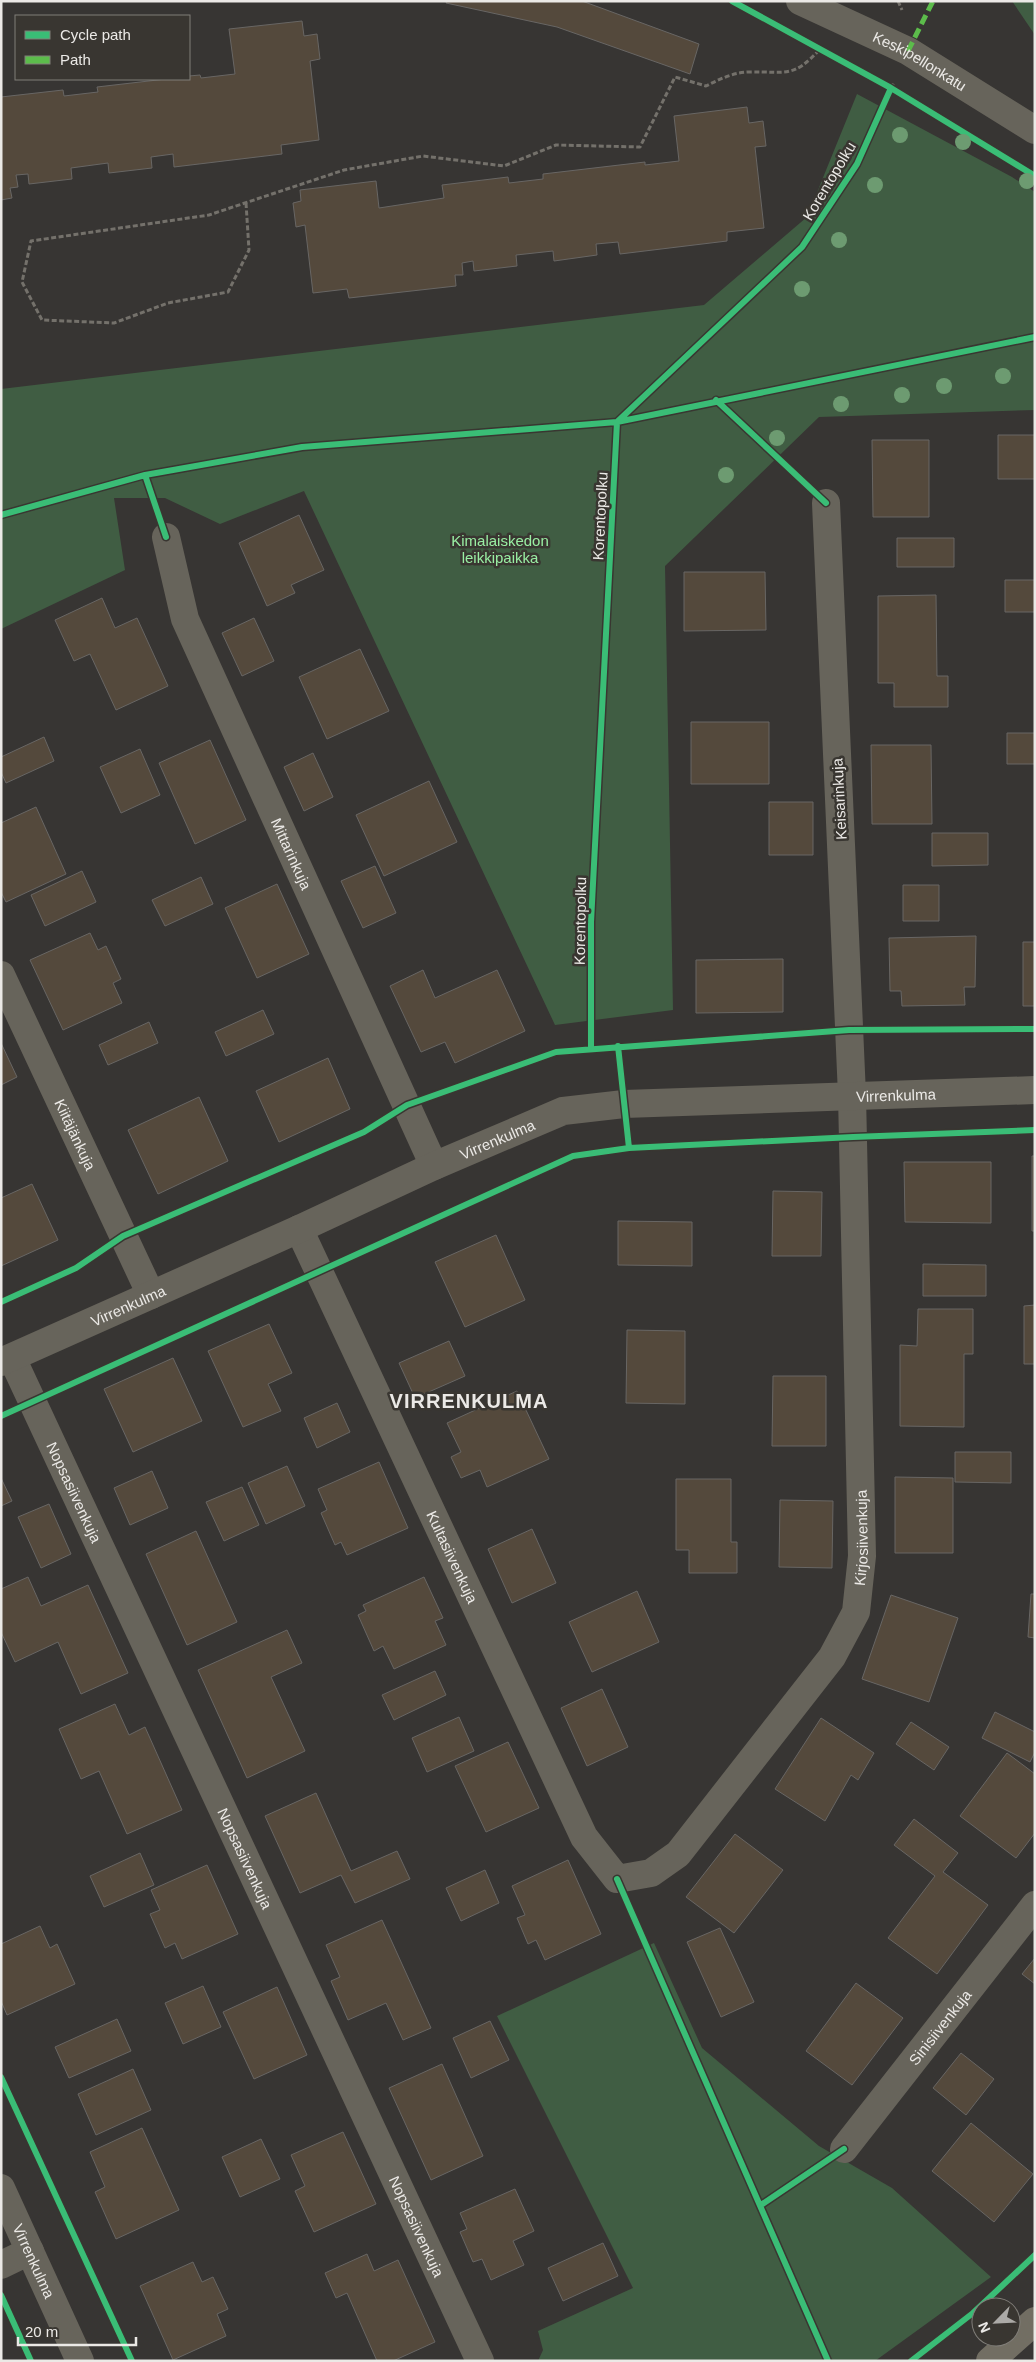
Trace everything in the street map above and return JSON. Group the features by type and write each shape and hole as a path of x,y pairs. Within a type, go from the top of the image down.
{"street":[{"name":"Keskipellonkatu","path":"800,1 908,51 1035,130"},
{"name":"Keisarinkuja","path":"826,503 852,1095"},
{"name":"Mittarinkuja","path":"166,537 185,619 434,1166"},
{"name":"Kiitäjänkuja","path":"1,975 151,1295"},
{"name":"Virrenkulma","path":"6,1360 299,1229 434,1166 563,1111 624,1104 1035,1090"},
{"name":"Kirjosiivenkuja","path":"617,1879 651,1873 678,1854 832,1657 856,1612 862,1556 852,1095"},
{"name":"Kultasiivenkuja","path":"299,1229 584,1837 617,1879"},
{"name":"Nopsasiivenkuja","path":"6,1360 480,2361"},
{"name":"Sinisiivenkuja","path":"844,2149 1035,1905"},
{"name":"Virrenkulma","path":"1,2188 80,2361"},
{"path":"1,2265 30,2252"},
{"path":"990,2361 1035,2320"}],"path":[{"path":"811,45 828,54"},
{"path":"246,203 248,250 228,292 168,303 114,323 42,320 22,282 31,241 209,215 344,170 423,156 504,166 556,145 640,147 675,77 706,86 728,75 750,72 774,74 792,72 808,62 820,50"},
{"path":"883,84 899,93"},
{"path":"887,97 891,88"}],"green space":[{"path":"1012,1 1035,1 1035,35"},
{"name":"Kimalaiskedon leikkipaikka","path":"857,94 1012,177 1035,192 1035,410 819,417 665,566 673,1010 555,1025 304,491 220,524 165,498 114,498 125,570 1,629 1,389 704,305 807,217"},
{"path":"654,1943 702,2048 819,2146 892,2188 991,2277 875,2361 538,2361 543,2350 538,2331 633,2288 497,2016"}],"building":[{"path":"447,1 582,1 699,44 690,74 557,27 446,3"},
{"path":"302,21 304,36 317,34 320,59 310,61 319,140 281,145 282,154 174,167 173,154 151,157 152,168 109,173 108,163 71,168 72,179 29,184 28,174 16,175 18,187 10,188 12,198 1,200 1,97 63,90 64,96 98,92 97,87 157,80 190,80 190,76 200,75 201,78 235,74 229,29"},
{"path":"747,107 749,123 763,121 766,146 755,147 764,228 727,232 727,241 620,254 618,242 596,244 597,255 554,261 553,251 516,255 517,266 474,271 473,261 462,263 463,275 455,275 456,286 349,298 347,289 313,293 305,225 296,227 293,203 301,201 300,190 376,181 379,208 444,198 442,185 508,177 509,183 543,179 543,174 645,162 645,165 679,161 674,116"},
{"path":"998,435 1035,435 1035,479 998,479"},
{"path":"872,440 929,440 929,517 873,517"},
{"path":"299,515 324,570 291,585 295,593 267,606 239,543"},
{"path":"897,538 954,538 954,567 897,567"},
{"path":"684,572 765,572 766,630 684,631"},
{"path":"1005,580 1035,580 1035,612 1005,612"},
{"path":"936,595 937,676 948,676 948,707 894,707 894,683 878,683 878,596"},
{"path":"102,598 115,628 137,618 168,686 116,710 90,654 74,661 55,620"},
{"path":"254,618 274,661 242,676 222,633"},
{"path":"360,649 389,711 327,739 299,677"},
{"path":"691,722 769,722 769,784 691,784"},
{"path":"1007,733 1035,733 1035,764 1007,764"},
{"path":"44,737 54,761 6,783 1,772 1,757"},
{"path":"210,740 246,820 195,844 159,763"},
{"path":"871,745 931,745 932,824 872,824"},
{"path":"140,749 160,795 121,813 100,767"},
{"path":"313,753 333,797 304,811 284,767"},
{"path":"429,781 457,842 384,876 356,815"},
{"path":"769,802 813,802 813,855 769,855"},
{"path":"36,807 66,874 6,902 1,892 1,823"},
{"path":"932,833 988,833 988,865 932,866"},
{"path":"375,866 396,913 363,928 341,881"},
{"path":"82,871 96,902 45,926 31,895"},
{"path":"201,877 213,904 165,926 152,900"},
{"path":"277,884 309,954 257,978 225,908"},
{"path":"903,885 939,885 939,921 903,921"},
{"path":"90,933 98,950 106,946 121,979 113,983 122,1003 63,1030 30,960"},
{"path":"976,936 975,987 964,987 965,1005 902,1006 901,991 890,991 889,938"},
{"path":"1023,942 1035,942 1035,1006 1023,1006"},
{"path":"783,959 783,1012 696,1013 696,960"},
{"path":"423,970 435,998 497,970 525,1031 455,1063 445,1042 421,1052 390,986"},
{"path":"263,1010 274,1034 226,1056 215,1032"},
{"path":"149,1022 158,1043 108,1065 99,1045"},
{"path":"1,1043 17,1077 1,1085"},
{"path":"328,1058 350,1109 279,1142 256,1091"},
{"path":"199,1097 228,1161 158,1194 128,1130"},
{"path":"1032,1156 1035,1156 1035,1231 1032,1231"},
{"path":"904,1162 991,1162 991,1223 905,1222"},
{"path":"32,1184 58,1240 1,1266 1,1198"},
{"path":"773,1191 822,1192 821,1256 772,1256"},
{"path":"618,1221 692,1222 692,1266 618,1265"},
{"path":"496,1235 525,1300 465,1327 435,1262"},
{"path":"923,1264 986,1265 986,1296 923,1296"},
{"path":"1035,1305 1035,1364 1024,1364 1024,1306"},
{"path":"918,1309 973,1309 973,1354 964,1354 964,1427 900,1426 900,1345 917,1346"},
{"path":"269,1324 292,1373 268,1384 281,1411 243,1427 208,1351"},
{"path":"627,1330 685,1331 685,1404 626,1403"},
{"path":"449,1341 465,1376 415,1398 399,1363"},
{"path":"173,1358 202,1421 133,1452 104,1389"},
{"path":"773,1376 826,1376 826,1446 772,1446"},
{"path":"517,1391 549,1459 487,1487 480,1470 461,1478 451,1457 461,1452 447,1423"},
{"path":"337,1403 350,1432 317,1448 304,1418"},
{"path":"955,1452 1011,1452 1011,1483 955,1482"},
{"path":"379,1462 408,1528 347,1555 341,1542 335,1545 321,1513 327,1510 318,1489"},
{"path":"287,1466 305,1506 266,1524 248,1483"},
{"path":"152,1471 168,1508 130,1525 114,1488"},
{"path":"895,1477 953,1478 953,1553 895,1553"},
{"path":"1,1478 12,1501 1,1506"},
{"path":"676,1479 731,1479 731,1542 737,1542 737,1573 689,1573 689,1550 676,1550"},
{"path":"242,1487 259,1525 224,1541 206,1502"},
{"path":"780,1500 833,1501 832,1568 779,1567"},
{"path":"49,1504 71,1554 41,1568 18,1517"},
{"path":"532,1529 556,1583 512,1603 488,1549"},
{"path":"196,1531 237,1622 187,1645 146,1554"},
{"path":"28,1577 41,1606 88,1585 128,1673 81,1694 58,1642 15,1662 1,1632 1,1589"},
{"path":"424,1577 443,1618 435,1621 446,1645 394,1669 383,1646 374,1651 358,1615 366,1611 363,1605"},
{"path":"637,1591 659,1642 592,1672 569,1622"},
{"path":"1031,1594 1035,1594 1035,1638 1028,1637"},
{"path":"891,1595 958,1618 929,1702 862,1679"},
{"path":"287,1630 302,1663 271,1677 305,1751 247,1778 198,1670"},
{"path":"435,1671 446,1695 394,1720 382,1695"},
{"path":"602,1689 628,1747 587,1766 561,1708"},
{"path":"115,1704 129,1735 145,1727 182,1810 127,1834 99,1771 81,1779 59,1729"},
{"path":"995,1712 1035,1732 1035,1752 1030,1762 982,1738"},
{"path":"459,1717 474,1751 427,1772 412,1738"},
{"path":"821,1718 874,1753 858,1780 851,1775 825,1821 775,1789"},
{"path":"911,1722 949,1747 934,1770 896,1744"},
{"path":"508,1742 539,1808 486,1832 455,1766"},
{"path":"1007,1753 1035,1774 1035,1833 1016,1858 960,1816"},
{"path":"316,1793 351,1871 397,1851 410,1879 355,1903 341,1875 300,1893 265,1816"},
{"path":"914,1819 958,1853 943,1872 988,1905 937,1974 888,1938 935,1876 894,1845"},
{"path":"735,1834 783,1870 734,1933 686,1897"},
{"path":"140,1853 154,1885 104,1907 90,1876"},
{"path":"568,1860 601,1934 545,1960 536,1940 528,1944 517,1918 525,1915 512,1886"},
{"path":"207,1865 238,1934 182,1959 175,1943 165,1948 150,1914 160,1910 151,1890"},
{"path":"485,1870 499,1903 461,1921 446,1888"},
{"path":"382,1920 431,2028 403,2040 386,2003 348,2020 331,1981 340,1977 326,1945"},
{"path":"40,1926 50,1948 57,1944 75,1984 7,2015 1,2001 1,1944"},
{"path":"720,1928 754,2002 721,2017 687,1942"},
{"path":"1035,1958 1035,1984 1022,1974"},
{"path":"856,1983 903,2018 852,2085 806,2051"},
{"path":"203,1986 221,2027 183,2044 165,2003"},
{"path":"277,1987 307,2055 254,2079 223,2012"},
{"path":"117,2019 131,2051 69,2078 55,2047"},
{"path":"490,2021 509,2060 471,2078 453,2038"},
{"path":"961,2053 994,2079 966,2115 933,2088"},
{"path":"442,2064 483,2156 431,2180 389,2088"},
{"path":"133,2069 151,2110 96,2135 78,2094"},
{"path":"971,2123 1033,2174 994,2222 932,2171"},
{"path":"142,2128 179,2210 116,2239 95,2192 105,2187 90,2152"},
{"path":"343,2132 376,2204 314,2232 295,2191 305,2186 291,2155"},
{"path":"261,2139 280,2179 240,2197 222,2157"},
{"path":"515,2189 534,2231 513,2241 524,2265 491,2280 482,2259 473,2262 460,2232 467,2229 460,2213"},
{"path":"603,2243 618,2276 563,2301 548,2268"},
{"path":"367,2254 374,2271 398,2260 435,2342 393,2361 377,2361 347,2293 336,2298 325,2273"},
{"path":"193,2262 202,2282 213,2277 228,2309 217,2314 226,2336 173,2360 140,2286"}],"marked path":[{"path":"908,51 933,1"}],"cycle path":[{"path":"732,1 891,88 1035,176"},
{"name":"Korentopolku","path":"591,1048 591,922 617,422 802,247 857,164 891,88"},
{"path":"166,537 145,475 302,447 617,422 1035,337"},
{"path":"716,400 826,503"},
{"path":"1,515 145,475"},
{"path":"1,1302 76,1268 123,1236 364,1132 407,1105 556,1052 849,1030 1035,1029"},
{"path":"618,1046 629,1148"},
{"path":"1,1416 573,1156 629,1148 1035,1130"},
{"path":"617,1879 828,2361"},
{"path":"1,2077 132,2361"},
{"path":"761,2205 844,2149"},
{"path":"911,2361 973,2313 1035,2255"},
{"path":"1,2295 31,2361"}],"district":[{"name":"VIRRENKULMA","path":"469,1401"}]}
